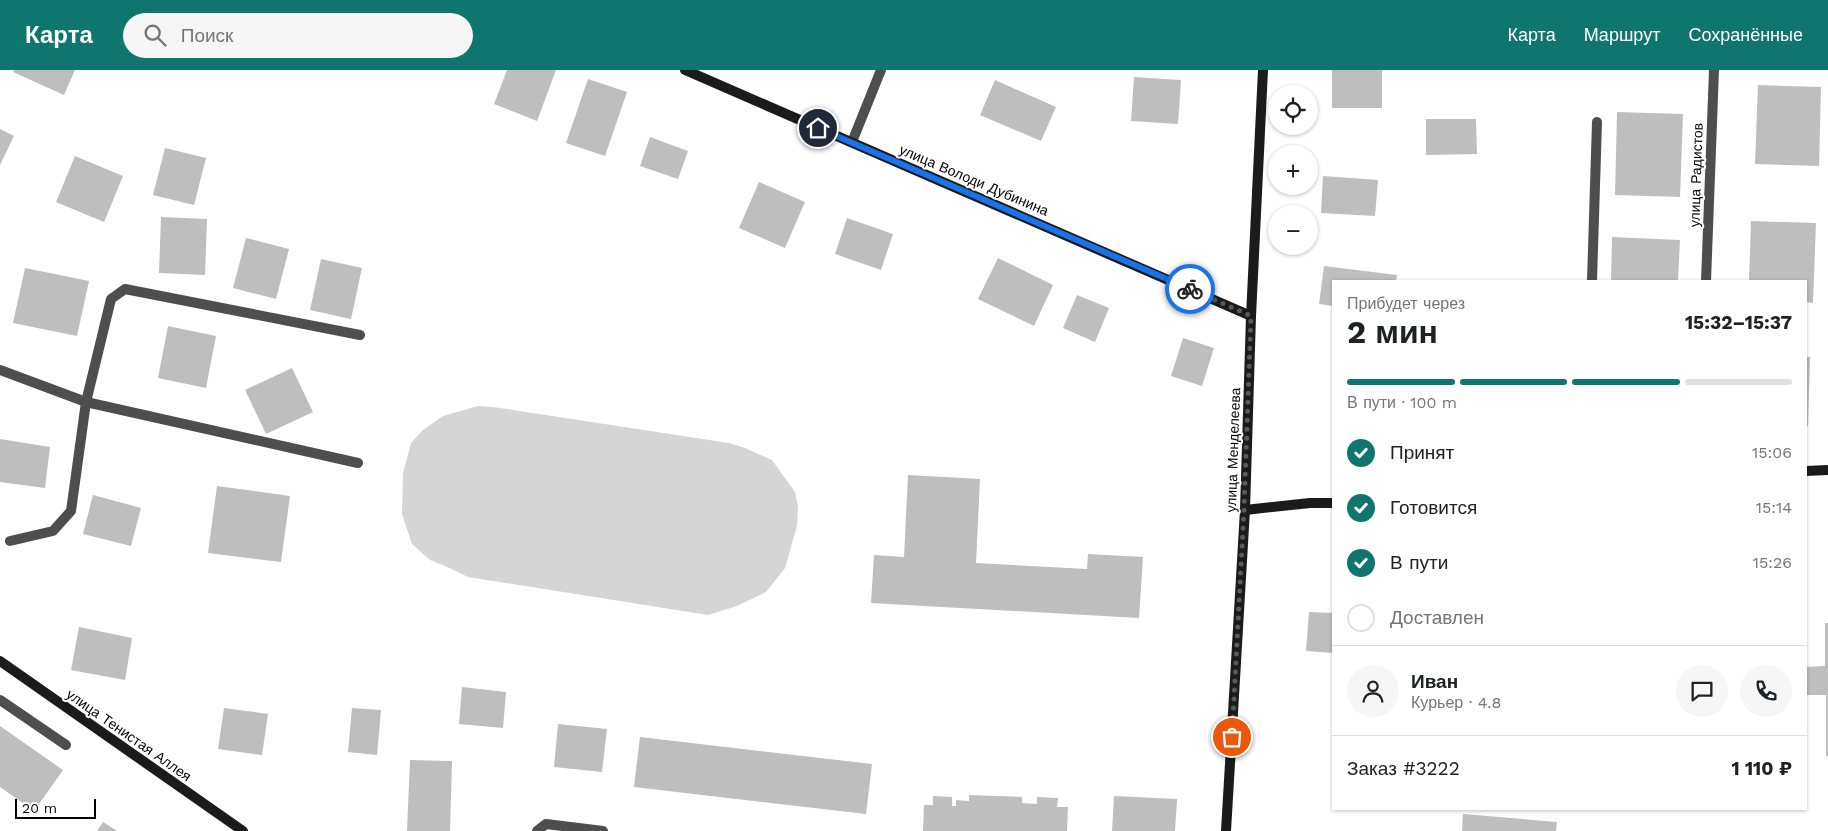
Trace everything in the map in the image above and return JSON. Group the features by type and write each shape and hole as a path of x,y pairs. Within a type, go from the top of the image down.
{"street":[{"name":"улица Володи Дубинина","path":"685,70 1251,316"},
{"path":"852,142 881,70"},
{"name":"улица Менделеева","path":"1226,831 1244,510 1263,70"},
{"name":"улица Радистов","path":"1706,280 1714,70"},
{"path":"1592,280 1597,122"},
{"path":"10,541 53,531 71,511 86,402 112,299 125,289 360,334"},
{"path":"0,370 86,402 358,463"},
{"path":"1807,471 1828,470"},
{"path":"1244,510 1310,503 1332,503"},
{"name":"улица Тенистая Аллея","path":"0,661 243,831"},
{"path":"0,700 66,745"},
{"path":"537,831 546,824 604,831"}],"shaded area":[{"path":"478,406 729,443 772,460 795,492 798,507 797,526 785,568 766,592 737,606 708,615 468,577 430,560 412,544 402,514 403,473 411,443 423,430 443,416"}],"building":[{"path":"14,70 75,70 64,95 13,72"},
{"path":"507,70 556,70 537,121 494,104"},
{"path":"1332,70 1382,70 1382,108 1332,108"},
{"path":"1134,77 1181,80 1178,124 1131,121"},
{"path":"588,79 627,92 605,156 566,143"},
{"path":"995,80 1056,107 1041,141 980,115"},
{"path":"1758,85 1821,87 1819,166 1755,164"},
{"path":"1617,112 1683,114 1680,197 1615,195"},
{"path":"1426,119 1476,119 1477,154 1426,155"},
{"path":"0,129 14,136 0,165"},
{"path":"650,137 688,151 678,179 640,166"},
{"path":"165,148 206,158 194,205 153,195"},
{"path":"75,156 123,176 104,222 56,202"},
{"path":"1323,176 1378,180 1375,216 1321,213"},
{"path":"759,182 805,202 785,248 739,228"},
{"path":"161,217 207,219 205,275 159,273"},
{"path":"847,218 893,234 881,270 835,254"},
{"path":"1751,221 1816,223 1813,303 1807,302 1807,280 1749,280"},
{"path":"1612,237 1680,240 1678,280 1611,280"},
{"path":"246,238 289,249 276,299 233,288"},
{"path":"998,258 1053,285 1034,326 978,299"},
{"path":"321,259 362,268 351,319 310,310"},
{"path":"1324,266 1397,275 1396,280 1332,280 1332,306 1319,304"},
{"path":"25,268 89,281 77,336 13,323"},
{"path":"1077,295 1109,308 1095,342 1063,328"},
{"path":"168,326 216,336 206,388 158,378"},
{"path":"1183,338 1214,348 1202,386 1171,376"},
{"path":"1807,357 1810,357 1808,426"},
{"path":"292,368 313,412 266,434 245,390"},
{"path":"0,439 50,447 45,488 0,482"},
{"path":"908,475 980,479 976,563 1087,569 1088,554 1143,557 1139,618 871,603 874,555 904,557"},
{"path":"217,486 290,496 281,562 208,553"},
{"path":"93,495 141,508 131,546 83,534"},
{"path":"1309,612 1332,613 1332,653 1306,651"},
{"path":"1825,623 1828,623 1828,756 1826,756 1826,695 1807,695 1807,667 1825,666"},
{"path":"79,627 132,638 125,680 71,670"},
{"path":"462,687 506,692 503,728 459,724"},
{"path":"224,708 268,714 262,755 218,749"},
{"path":"352,708 381,710 377,755 348,752"},
{"path":"558,724 607,729 602,772 554,767"},
{"path":"0,726 63,770 34,811 0,787"},
{"path":"640,737 872,764 866,814 634,787"},
{"path":"410,760 452,761 450,831 407,831"},
{"path":"969,795 1022,797 1022,803 1037,804 1037,797 1058,798 1057,807 1068,807 1067,831 923,831 924,805 933,805 933,796 952,797 952,806 956,806 956,800 969,801"},
{"path":"1114,796 1177,799 1175,831 1112,831"},
{"path":"1463,814 1557,822 1556,831 1462,831"},
{"path":"103,822 117,831 97,831"}],"way so far":[{"path":"1190,289 1251,316 1244,510 1232,737"}],"route":[{"path":"818,128 1190,289"}]}
